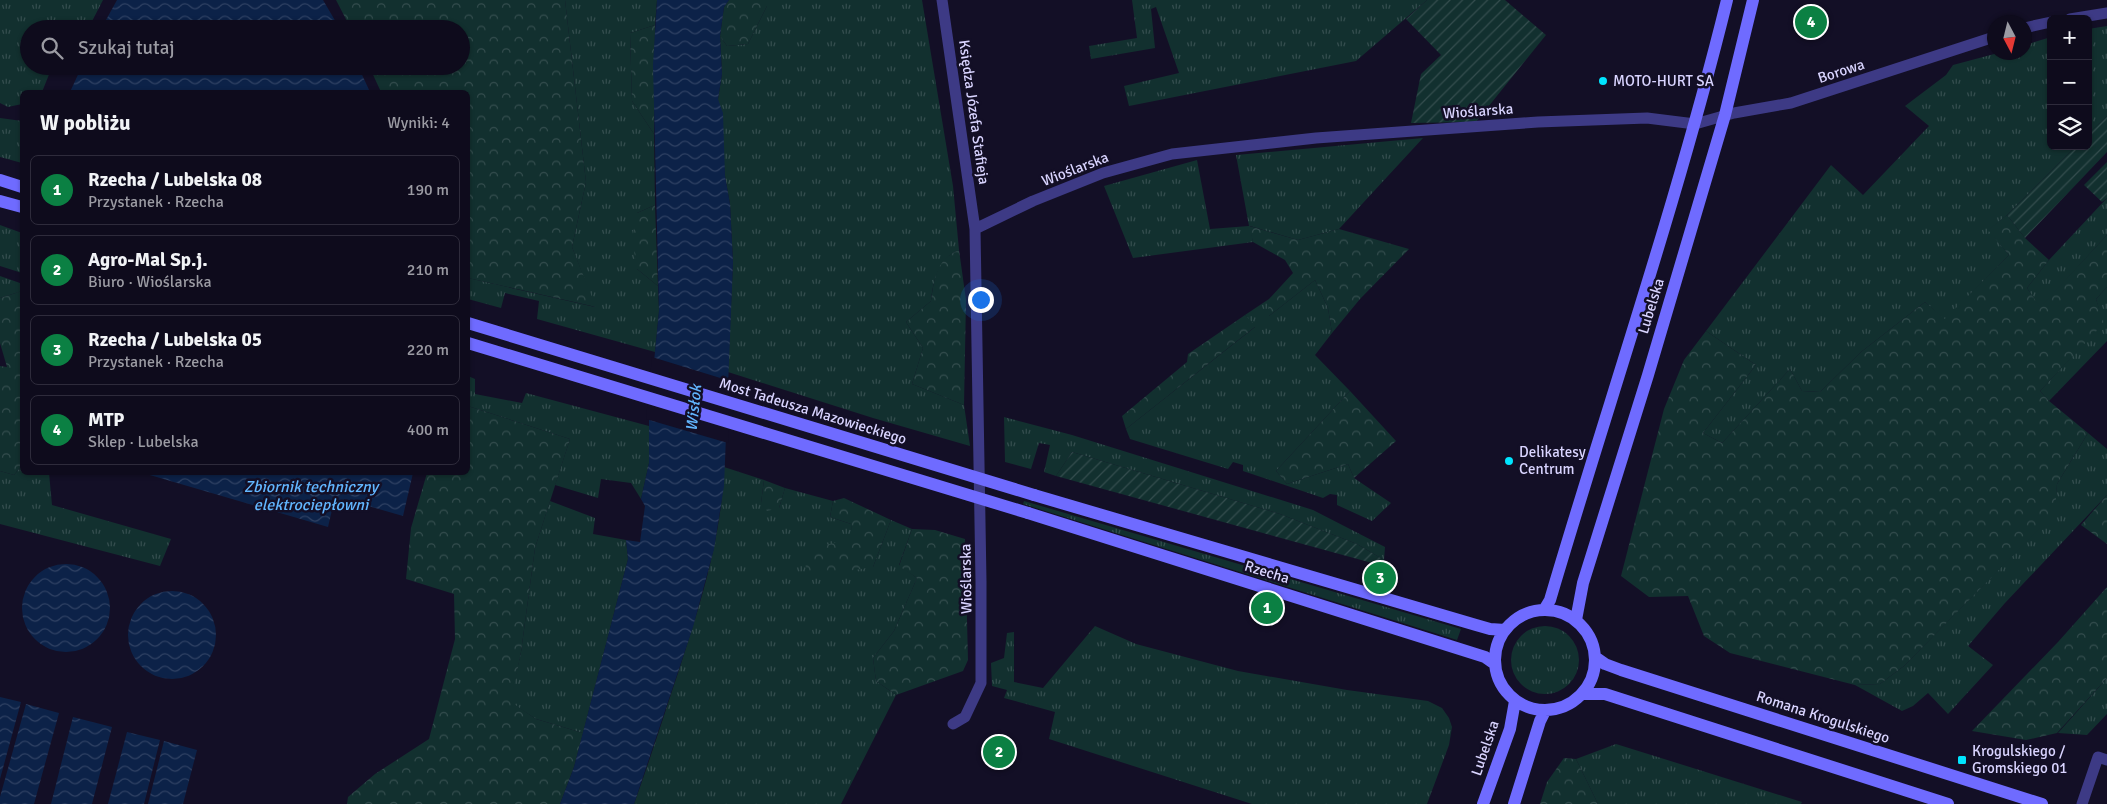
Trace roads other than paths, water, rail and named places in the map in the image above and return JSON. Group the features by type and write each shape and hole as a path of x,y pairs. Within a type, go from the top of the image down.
{"main road":[{"name":"Lubelska","path":"1544,610 1550,600 1695,124 1727,0"},
{"name":"Lubelska","path":"1576,620 1583,583 1648,375 1725,115 1753,0"},
{"path":"0,180 19,186"},
{"name":"Most Tadeusza Mazowieckiego","path":"470,323 1034,495"},
{"name":"Rzecha","path":"470,344 1028,514 1485,657 1495,664"},
{"name":"Rzecha","path":"1034,495 1467,623 1490,629 1505,630"},
{"path":"1544,610 1563,613 1576,620 1589,636 1596,657 1594,674 1583,694 1563,707 1545,711 1527,708 1515,701 1500,682 1495,664 1497,645 1505,630 1518,617 1544,610"},
{"name":"Romana Krogulskiego","path":"1596,657 1605,664 2042,804"},
{"path":"1583,694 1605,694 1948,804"},
{"name":"Lubelska","path":"1483,804 1510,729 1515,701"},
{"path":"1514,804 1540,721 1545,711"}],"street":[{"name":"Księdza Józefa Stafieja","path":"942,0 975,229"},
{"path":"2092,15 2107,13"},
{"path":"2032,26 2047,23"},
{"name":"Borowa","path":"1695,124 1725,115 1791,102 1987,39"},
{"name":"Wioślarska","path":"953,724 965,717 980,686 982,674 975,229 1033,201 1103,172 1172,154 1316,138 1538,122 1647,118 1695,124"},
{"path":"2082,804 2098,757 2107,760"}],"water":[{"path":"117,0 323,0 335,20 106,20"},
{"name":"Wisłok","path":"657,0 729,0 724,7 720,36 722,74 718,99 723,113 725,176 730,204 733,262 724,486 714,549 693,627 634,804 560,804 574,767 628,559 626,540 640,542 645,506 641,499 649,463 649,413 659,311 653,65"},
{"path":"78,75 362,75 369,90 71,90"},
{"name":"Zbiornik techniczny elektrociepłowni","path":"150,475 413,475 403,516 344,499 340,512 332,510 328,527"},
{"path":"66,564 83,567 91,571 103,583 107,591 110,608 107,625 103,633 91,645 83,649 66,652 49,649 41,645 29,633 25,625 22,608 25,591 29,583 41,571 49,567"},
{"path":"172,591 189,594 197,598 209,610 213,618 216,635 213,652 209,660 197,672 189,676 172,679 155,676 147,672 135,660 131,652 128,635 131,618 135,610 147,598 155,594"},
{"path":"0,697 21,702 0,779"},
{"path":"26,704 59,713 34,804 0,804 0,797"},
{"path":"73,717 112,727 92,804 51,804"},
{"path":"127,732 160,740 144,804 108,804"},
{"path":"164,741 197,750 183,804 148,804"}],"place":[{"name":"MTP","path":"1811,22"},
{"name":"MOTO-HURT SA","path":"1603,81"},
{"name":"Delikatesy Centrum","path":"1509,461"},
{"name":"Rzecha / Lubelska 05","path":"1380,578"},
{"name":"Rzecha / Lubelska 08","path":"1267,608"},
{"name":"Agro-Mal Sp.j.","path":"999,752"},
{"name":"Krogulskiego / Gromskiego 01","path":"1962,760"}]}
